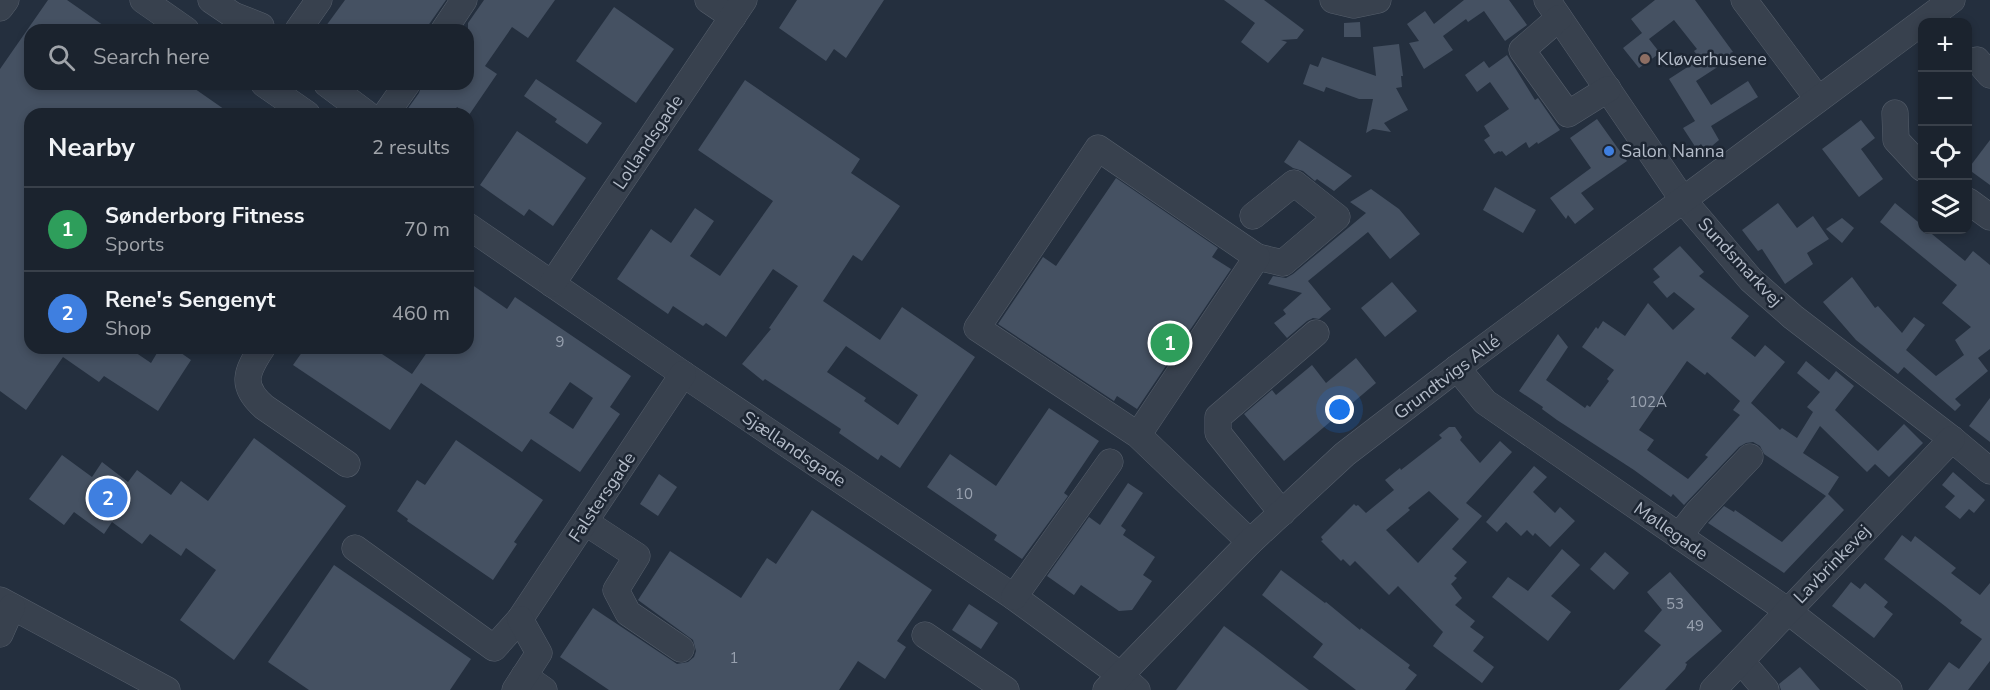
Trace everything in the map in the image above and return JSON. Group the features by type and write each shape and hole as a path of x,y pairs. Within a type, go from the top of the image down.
{"street":[{"path":"0,8 6,0"},
{"path":"143,0 177,24"},
{"path":"211,0 233,15 253,24"},
{"path":"237,0 258,24"},
{"path":"302,24 319,0"},
{"path":"448,24 464,0"},
{"path":"708,0 739,9"},
{"path":"1333,0 1353,5 1378,0"},
{"path":"1744,0 1818,99"},
{"name":"Grundtvigs Allé","path":"1121,685 1250,542 1345,454 1952,0"},
{"name":"Lollandsgade","path":"552,284 739,9"},
{"path":"1553,9 1522,50 1568,114 1608,89"},
{"name":"Sundsmarkvej","path":"1553,9 1683,200 1752,280 1793,317 1952,439 1990,471"},
{"path":"273,90 298,108"},
{"path":"335,90 359,108"},
{"path":"390,108 403,90"},
{"path":"1895,113 1896,140 1918,163"},
{"path":"1250,542 1138,435 977,328 1098,148 1257,257 1283,263 1337,217 1294,183 1253,216"},
{"path":"1972,204 1990,217"},
{"name":"Sjællandsgade","path":"474,230 1014,597 1121,685"},
{"path":"1138,435 1257,257"},
{"path":"1282,513 1218,433 1218,417 1316,333"},
{"path":"258,354 252,363 248,377 248,387 253,397 346,464"},
{"name":"Møllegade","path":"1457,368 1485,402 1788,611 1889,690"},
{"name":"Falstersgade","path":"355,548 494,648 520,619 683,374"},
{"name":"Lavbrinkevej","path":"1713,690 1952,439"},
{"path":"1679,536 1697,513 1750,456"},
{"path":"1014,597 1110,462"},
{"path":"585,522 637,556 616,590 628,613 681,649"},
{"path":"0,634 6,604 168,690"},
{"path":"520,619 540,653 533,687"},
{"path":"925,635 1006,690"},
{"path":"1741,661 1766,690"}],"building":[{"path":"48,0 67,0 101,24 31,24"},
{"path":"345,0 446,0 429,24 327,24"},
{"path":"484,0 555,0 528,38 512,27 485,66 497,74 474,108 408,108 420,90 474,90 474,24 468,23"},
{"path":"797,0 884,0 846,58 834,49 826,61 779,28"},
{"path":"1224,0 1264,0 1304,30 1297,39 1281,40 1287,42 1268,63 1241,42 1255,23"},
{"path":"1464,0 1509,0 1527,25 1505,41 1484,11 1468,22 1466,19 1443,36 1453,50 1424,69 1409,43 1419,41 1407,24 1425,11 1434,24"},
{"path":"1655,0 1695,0 1733,52 1730,53 1733,57 1696,81 1711,105 1748,81 1758,97 1711,126 1719,140 1706,151 1701,144 1696,148 1683,128 1695,121 1669,79 1700,59 1694,51 1697,49 1674,20 1649,39 1660,53 1639,68 1623,48 1642,33 1631,19"},
{"path":"614,7 674,49 636,103 576,61"},
{"path":"1360,22 1361,37 1344,37 1344,23"},
{"path":"24,34 24,90 197,90 222,108 24,108 24,354 138,354 151,363 156,354 182,354 191,360 158,411 104,376 99,382 63,357 26,410 0,391 0,69"},
{"path":"1399,44 1403,76 1401,76 1402,87 1396,88 1408,110 1384,123 1391,132 1373,129 1366,133 1373,99 1359,99 1326,87 1324,92 1303,84 1310,64 1318,67 1322,57 1376,76 1373,47"},
{"path":"1507,55 1535,100 1538,98 1560,130 1529,148 1526,142 1506,156 1502,151 1494,154 1484,140 1490,136 1484,126 1509,109 1490,82 1477,92 1465,75 1484,61 1489,68"},
{"path":"536,79 602,123 587,144 555,122 557,119 524,96"},
{"path":"745,80 860,159 851,173 900,206 862,261 853,255 823,301 880,340 902,307 975,357 900,468 881,455 878,460 839,433 841,429 765,379 763,381 742,364 771,329 769,328 798,286 773,269 726,337 706,323 703,326 673,306 668,314 617,279 651,229 671,243 695,208 714,221 690,256 720,276 773,201 698,150","holes":["846,346 918,395 898,425 864,401 866,398 827,372"]},
{"path":"1597,119 1627,161 1581,193 1594,209 1575,224 1568,215 1566,219 1550,198 1591,168 1570,138"},
{"path":"1861,120 1875,138 1861,149 1883,179 1859,197 1822,149"},
{"path":"517,131 586,178 553,226 529,209 524,216 480,185"},
{"path":"1299,140 1352,176 1334,191 1317,179 1315,181 1303,171 1284,162"},
{"path":"1990,140 1990,185 1972,172 1972,164"},
{"path":"1116,178 1218,248 1212,257 1231,269 1137,409 1117,396 1114,401 998,324 1043,257 1056,266"},
{"path":"1495,187 1536,210 1523,233 1483,210"},
{"path":"1371,189 1399,209 1420,234 1390,259 1368,232 1308,281 1331,309 1319,319 1313,318 1307,321 1287,338 1274,323 1286,314 1283,310 1302,293 1268,284 1273,276 1286,278 1293,274 1366,213 1350,202"},
{"path":"1778,203 1797,228 1813,216 1829,239 1807,253 1813,264 1785,284 1762,249 1758,251 1742,230"},
{"path":"1895,203 1918,222 1918,234 1932,234 1965,261 1973,251 1990,265 1990,349 1978,358 1988,371 1955,399 1961,405 1955,411 1904,367 1898,374 1856,340 1823,302 1852,277 1875,308 1878,306 1902,333 1914,317 1925,325 1906,350 1936,376 1964,355 1955,340 1971,327 1942,303 1957,285 1880,222"},
{"path":"1842,218 1854,228 1842,243 1826,229"},
{"path":"1680,246 1704,272 1699,276 1749,316 1731,338 1755,357 1765,345 1785,362 1751,403 1780,430 1782,428 1797,438 1813,412 1807,407 1820,392 1797,373 1806,361 1829,380 1836,371 1854,386 1835,410 1878,451 1904,424 1923,443 1889,477 1875,464 1867,472 1820,426 1803,453 1839,477 1828,494 1844,510 1784,573 1708,523 1724,506 1734,512 1735,510 1782,542 1826,496 1764,454 1760,446 1753,442 1739,447 1684,505 1673,494 1671,497 1557,420 1542,409 1543,407 1519,391 1558,334 1568,347 1546,380 1585,408 1587,405 1590,407 1614,370 1582,347 1596,327 1598,329 1603,321 1625,336 1648,303 1673,330 1695,309 1674,292 1667,298 1653,282 1660,277 1653,269","holes":["1687,361 1705,375 1707,372 1740,401 1733,410 1740,415 1705,455 1708,457 1688,479 1647,450 1654,440 1639,430"]},
{"path":"1392,282 1417,311 1385,337 1361,308"},
{"path":"474,286 507,309 515,297 631,376 610,407 620,414 580,472 531,439 522,452 421,383 390,430 293,365 301,354 382,354 412,374 426,354 474,354","holes":["570,382 593,398 573,429 549,413"]},
{"path":"1356,358 1376,383 1284,461 1244,414 1272,390 1276,395 1312,365 1326,383"},
{"path":"1990,398 1990,442 1969,426"},
{"path":"1049,408 1099,441 1064,493 1068,496 1022,559 994,540 997,535 927,487 950,454 996,486"},
{"path":"1449,427 1455,427 1462,437 1460,440 1480,463 1500,441 1512,452 1466,503 1482,516 1452,549 1467,562 1454,576 1457,578 1451,584 1462,598 1455,605 1475,621 1470,627 1484,637 1473,651 1494,667 1482,683 1433,646 1443,632 1398,586 1389,595 1355,561 1350,566 1343,559 1341,561 1321,541 1323,540 1321,537 1354,504 1366,513 1394,490 1385,480 1442,438 1439,435","holes":["1429,491 1459,519 1418,563 1386,530"]},
{"path":"254,438 346,506 234,660 180,620 216,570 186,548 181,556 150,534 142,544 112,522 104,534 74,512 64,525 29,499 62,455 92,477 102,462 128,482 137,470 171,495 181,481 208,501"},
{"path":"456,440 543,500 514,542 517,544 493,580 407,521 408,519 397,511 417,480 425,485"},
{"path":"1534,466 1547,477 1533,492 1555,513 1560,507 1575,521 1550,547 1535,533 1533,536 1527,530 1521,536 1506,522 1497,532 1486,522"},
{"path":"1953,472 1985,500 1974,513 1969,509 1960,519 1945,507 1955,496 1942,485"},
{"path":"659,474 677,487 658,516 640,504"},
{"path":"1128,483 1143,493 1121,526 1126,530 1123,535 1155,557 1143,575 1152,581 1132,610 1119,611 1081,585 1074,595 1047,576 1089,517 1100,525"},
{"path":"812,510 932,590 897,641 906,647 885,679 858,661 839,690 609,690 560,657 593,608 677,664 688,662 694,657 696,651 693,640 638,600 670,551 741,598 767,558 776,564"},
{"path":"1902,535 1911,542 1915,536 1956,568 1951,573 1980,595 1990,583 1990,661 1968,690 1928,690 1949,662 1959,669 1982,639 1960,623 1962,620 1945,606 1884,559"},
{"path":"1562,549 1580,565 1551,596 1571,612 1548,641 1492,597 1508,577 1528,591"},
{"path":"1605,552 1629,573 1614,590 1590,569"},
{"path":"334,565 471,659 450,690 309,690 268,662"},
{"path":"1281,570 1410,665 1408,668 1417,675 1405,690 1356,690 1313,657 1323,644 1262,595"},
{"path":"1670,572 1722,631 1685,663 1687,664 1685,669 1665,690 1619,690 1661,645 1644,631 1662,610 1647,592"},
{"path":"1851,582 1860,589 1865,583 1888,602 1884,607 1893,614 1874,638 1832,606"},
{"path":"969,604 998,623 981,649 952,630"},
{"path":"1224,626 1254,648 1309,690 1176,690"},
{"path":"1800,667 1820,690 1781,690 1779,684"}],"place":[{"name":"Kløverhusene","path":"1645,59"},
{"name":"Salon Nanna","path":"1609,151"},
{"name":"Sønderborg Fitness","path":"1170,343"},
{"name":"Rene's Sengenyt","path":"108,498"}]}
